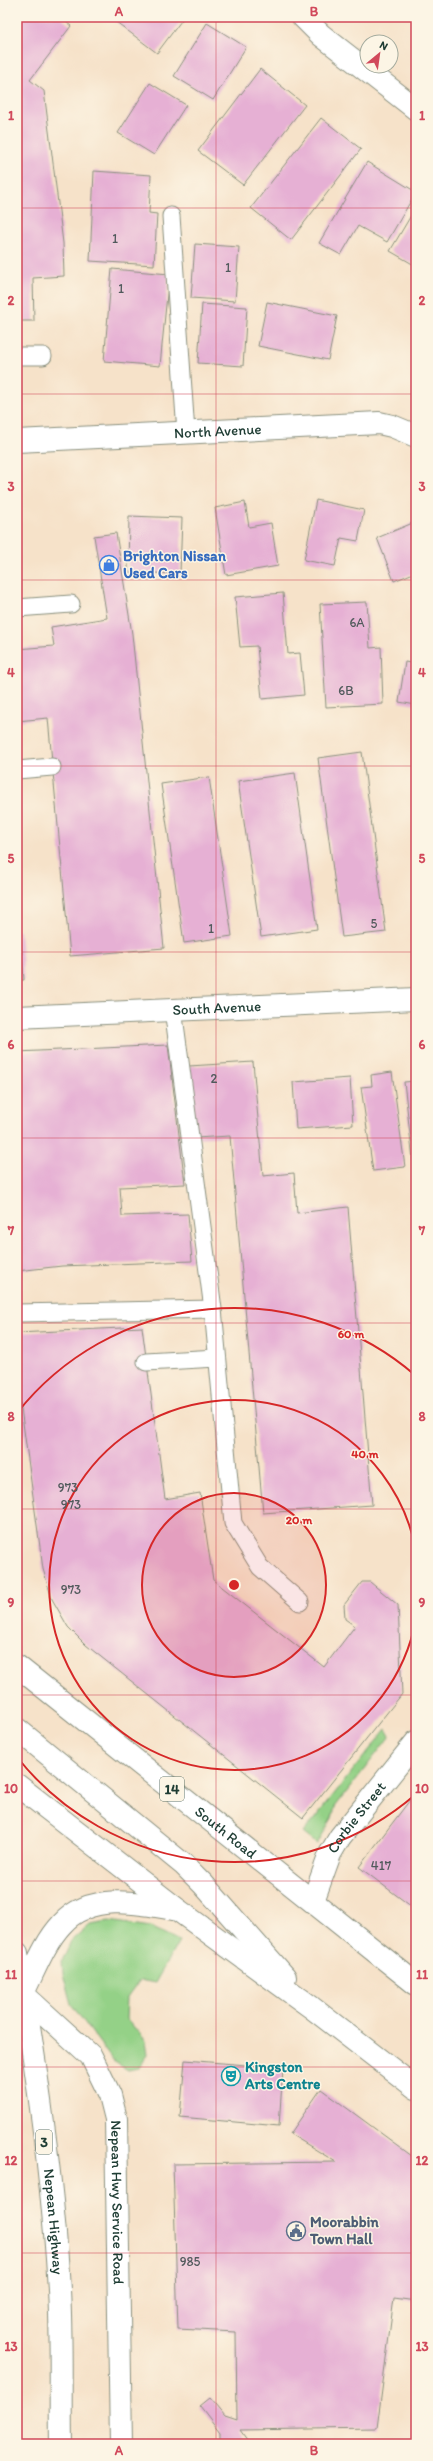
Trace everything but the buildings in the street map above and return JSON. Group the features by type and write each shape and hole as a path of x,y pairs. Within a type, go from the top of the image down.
{"main road":[{"path":"303,17 321,35 416,108"},
{"name":"North Avenue","path":"17,441 379,423 392,426 416,436"},
{"name":"South Avenue","path":"17,1017 416,999"},
{"path":"17,1654 24,1671"},
{"name":"South Road","path":"24,1671 416,1984"},
{"path":"17,1729 149,1835 204,1884 310,2007"},
{"name":"Corbie Street","path":"313,1901 327,1861 340,1837 416,1742"},
{"path":"17,1785 178,1910 310,2007 416,2088"},
{"path":"24,1993 56,1932 72,1915 98,1905 122,1902 149,1904 178,1910"},
{"name":"Nepean Highway","path":"17,1953 35,2070 58,2282 61,2444"},
{"name":"Nepean Hwy Service Road","path":"24,1993 90,2056 110,2095 116,2119 121,2444"}],"lane":[{"path":"171,216 186,433"},
{"path":"17,356 43,356"},
{"path":"17,608 71,604"},
{"path":"17,770 52,767"},
{"path":"173,1010 213,1309 233,1523 260,1567 300,1602"},
{"path":"17,1314 213,1309"},
{"path":"146,1362 217,1358"}],"green space":[{"path":"386,1729 390,1736 335,1807 332,1818 317,1844 303,1833"},
{"path":"109,1921 151,1927 179,1941 155,1983 140,1980 127,1998 126,2018 146,2041 148,2054 138,2068 128,2070 113,2061 71,2004 63,1974 62,1961 71,1941 90,1924"}],"place":[{"name":"Brighton Nissan Used Cars","path":"109,565"},
{"name":"Kingston Arts Centre","path":"231,2076"},
{"name":"Moorabbin Town Hall","path":"296,2231"}]}
